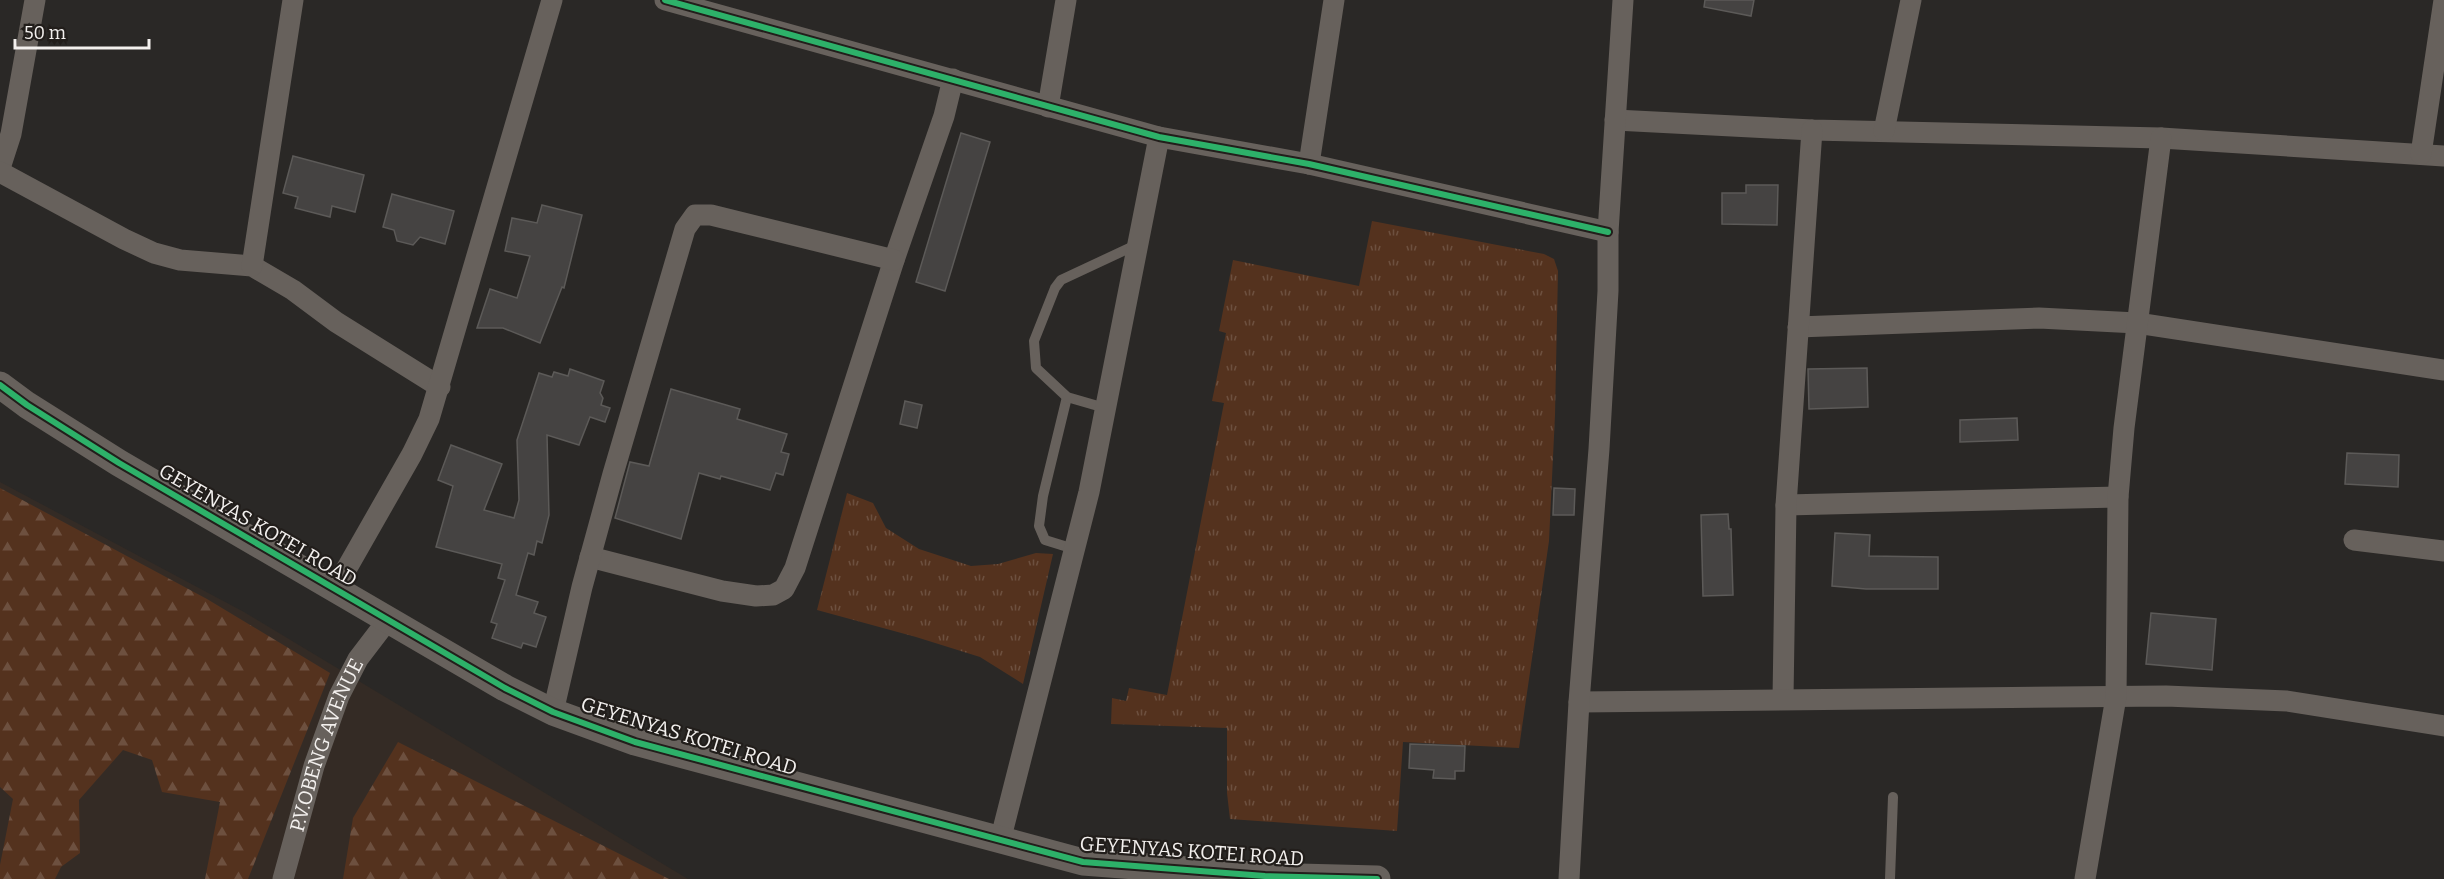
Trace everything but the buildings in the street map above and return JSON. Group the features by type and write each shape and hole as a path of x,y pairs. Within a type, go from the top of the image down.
{"street":[{"path":"35,0 11,134 0,170 124,239 154,253 180,261 252,266 293,290 336,322 440,387"},
{"path":"252,266 293,0"},
{"path":"335,589 412,454 429,419 552,0"},
{"path":"665,0 1159,137 1309,164 1608,231"},
{"path":"1048,106 1066,0"},
{"path":"1309,164 1334,0"},
{"path":"1569,879 1579,702 1600,438 1608,291 1608,231 1623,0"},
{"path":"1884,131 1911,0"},
{"path":"2421,154 2444,0"},
{"path":"590,557 734,593 756,596 773,595 784,589 795,568 894,260 944,116 952,80"},
{"path":"1615,120 1812,130 2161,138 2444,156"},
{"path":"1783,699 1786,505 1812,130"},
{"path":"1000,841 1089,492 1159,137"},
{"path":"2085,879 2116,697 2118,497 2137,323 2161,138"},
{"path":"553,712 590,557 685,229 695,214 711,215 894,260"},
{"path":"1798,327 2039,318 2137,323 2444,370"},
{"name":"GEYENYAS KOTEI ROAD","path":"0,385 27,405 119,463 505,688 553,712 635,742 1084,866 1377,879"},
{"path":"1786,505 2118,497"},
{"path":"2354,540 2444,551"},
{"name":"P.V.OBENG AVENUE","path":"283,879 314,766 339,696 358,658 387,621"},
{"path":"1579,702 2166,696 2287,700 2444,726"}],"lane":[{"path":"1105,408 1066,397 1036,368 1034,340 1054,288 1061,280 1138,244"},
{"path":"1066,397 1043,496 1039,526 1045,540 1074,549"},
{"path":"1890,879 1893,797"}],"shaded area":[{"path":"0,482 244,612 688,879 0,879"}],"green space":[{"path":"1372,221 1544,254 1554,259 1558,271 1549,541 1519,748 1403,742 1397,831 1230,819 1227,793 1227,728 1111,724 1112,698 1126,701 1129,688 1167,695 1224,403 1212,401 1226,333 1219,331 1233,260 1359,286"},
{"path":"0,488 207,599 330,673 248,879 205,879 220,802 162,792 152,760 123,750 79,800 80,853 61,867 55,879 0,879 0,865 13,799 0,787"},
{"path":"847,493 873,503 886,528 919,549 971,566 998,564 1036,553 1053,554 1023,684 980,657 817,610"},
{"path":"398,742 669,879 343,879 353,818"}],"cycle path":[{"path":"665,0 1159,137 1309,164 1608,232"},
{"path":"0,385 27,405 119,463 505,688 553,712 635,742 1083,862 1265,876 1377,879"}]}
